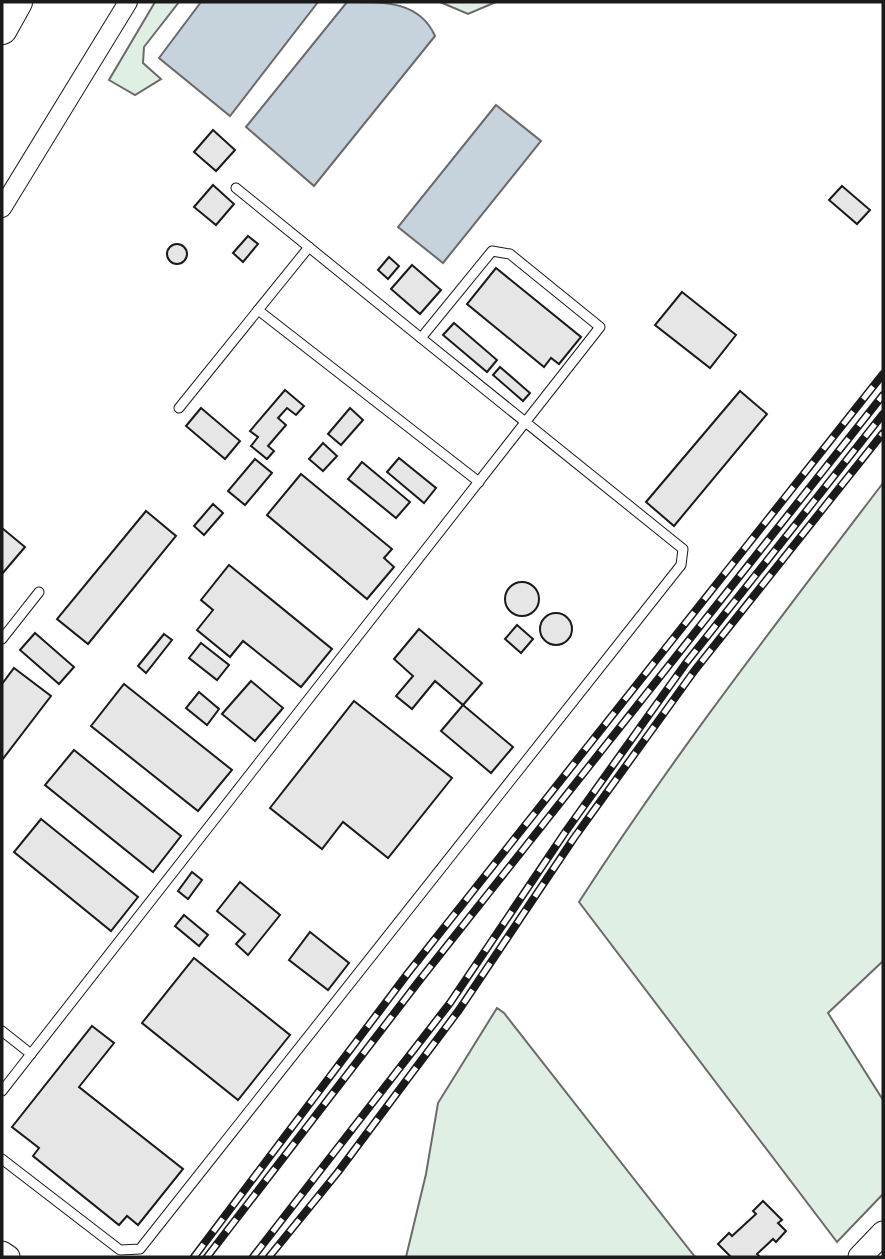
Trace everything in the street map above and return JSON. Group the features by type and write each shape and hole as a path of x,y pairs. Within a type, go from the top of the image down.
{"highway":[{"path":"2,29 17,2"}],"street":[{"path":"2,208 128,2"},
{"path":"860,1257 883,1233"},
{"path":"2,1253 8,1257"}],"lane":[{"path":"2,1159 120,1250 140,1249 681,565 683,549 236,188"},
{"path":"179,408 309,247"},
{"path":"2,1091 600,327 510,254 492,251 422,338"},
{"path":"258,310 479,482"},
{"path":"2,639 39,592"},
{"path":"2,1031 31,1054"}],"green space":[{"path":"155,2 179,2 144,47 143,63 161,79 135,95 109,80"},
{"path":"440,2 496,2 468,14"},
{"path":"883,483 883,961 828,1013 883,1100 883,1194 837,1242 579,902 689,742"},
{"path":"497,1008 504,1013 695,1257 406,1257 426,1174 438,1103"}],"shaded area":[{"path":"201,2 318,2 230,116 159,58"},
{"path":"347,2 386,3 409,9 428,24 435,36 314,186 246,127"},
{"path":"496,105 541,141 443,263 398,227"}],"building":[{"path":"213,130 235,150 216,171 194,152"},
{"path":"213,185 234,204 216,225 194,207"},
{"path":"842,186 870,210 857,224 829,200"},
{"path":"248,236 258,244 243,262 233,253"},
{"path":"173,244 181,244 187,254 181,264 173,264 167,258 167,250"},
{"path":"389,257 399,266 388,279 378,270"},
{"path":"412,265 441,290 420,314 391,289"},
{"path":"496,268 581,337 559,364 551,358 544,367 467,304"},
{"path":"682,292 736,335 710,368 655,325"},
{"path":"454,323 497,360 487,372 443,335"},
{"path":"500,367 530,393 523,401 493,375"},
{"path":"285,390 304,406 296,415 287,408 278,418 286,425 268,446 274,451 267,459 251,446 258,437 250,431"},
{"path":"740,391 767,414 674,526 646,502"},
{"path":"201,408 240,441 225,459 186,426"},
{"path":"350,408 363,420 341,445 328,434"},
{"path":"323,443 337,456 323,471 309,459"},
{"path":"399,458 436,488 424,503 387,472"},
{"path":"255,459 272,473 245,505 228,491"},
{"path":"362,462 410,502 396,518 348,479"},
{"path":"301,474 392,549 384,558 394,567 367,599 267,515"},
{"path":"213,504 223,513 204,535 194,526"},
{"path":"146,511 176,536 88,644 57,619"},
{"path":"2,528 25,547 2,574"},
{"path":"229,565 332,649 301,687 243,641 230,657 197,630 213,610 201,600"},
{"path":"522,582 534,587 539,599 534,611 522,616 510,611 505,599 510,587"},
{"path":"556,613 567,618 572,629 567,640 556,645 545,640 540,629 545,618"},
{"path":"517,625 533,639 521,653 505,639"},
{"path":"419,629 482,683 463,705 435,681 412,709 396,696 413,676 394,659"},
{"path":"35,633 74,667 59,684 20,650"},
{"path":"164,634 172,640 146,673 138,666"},
{"path":"201,643 229,665 217,680 189,658"},
{"path":"14,668 51,696 2,760 2,684"},
{"path":"251,681 283,708 255,741 222,714"},
{"path":"124,684 232,770 198,811 91,726"},
{"path":"199,692 219,709 207,725 186,708"},
{"path":"354,701 452,778 388,858 343,822 322,849 270,808"},
{"path":"463,705 513,747 491,773 441,731"},
{"path":"74,750 181,836 153,872 45,785"},
{"path":"41,819 138,897 111,931 14,852"},
{"path":"192,872 202,880 188,899 178,891"},
{"path":"240,882 280,915 248,955 236,944 245,934 217,911"},
{"path":"184,915 208,935 199,946 175,926"},
{"path":"310,932 349,963 328,990 289,960"},
{"path":"194,958 290,1035 238,1100 142,1023"},
{"path":"92,1026 114,1043 79,1087 183,1169 138,1225 127,1216 119,1225 33,1156 39,1148 12,1127"},
{"path":"763,1201 782,1220 778,1223 786,1231 776,1242 773,1239 757,1254 760,1257 731,1257 718,1244 729,1233 732,1236 756,1214 753,1211"}],"railway":[{"path":"194,1257 408,973 883,374"},
{"path":"207,1257 419,981 883,395"},
{"path":"253,1257 450,1003 566,831 686,663 883,414"},
{"path":"269,1257 338,1172 459,1010 574,838 695,670 883,433"}]}
